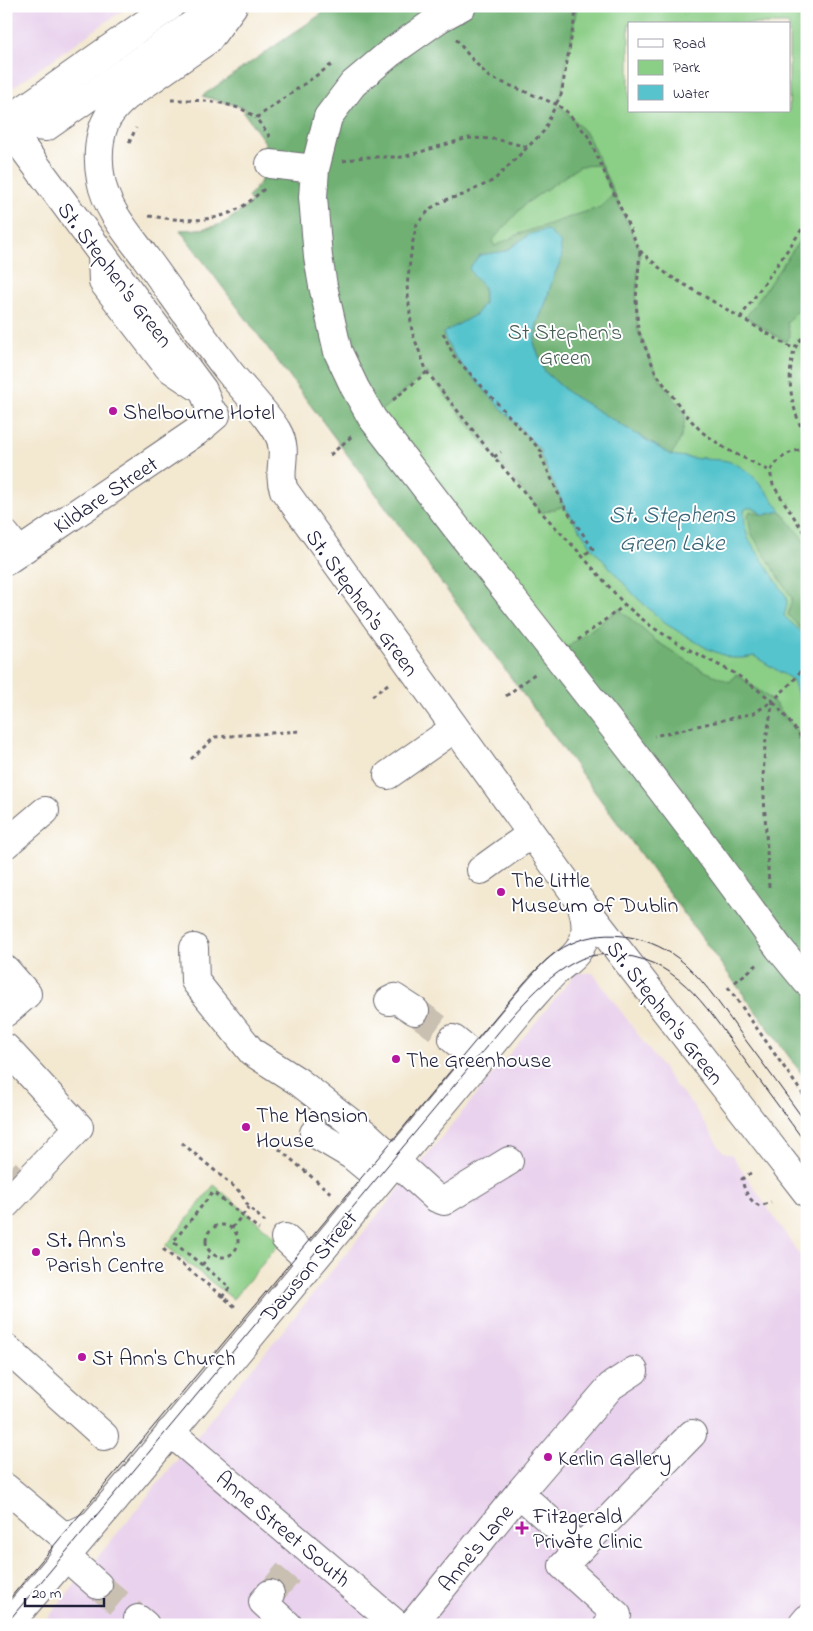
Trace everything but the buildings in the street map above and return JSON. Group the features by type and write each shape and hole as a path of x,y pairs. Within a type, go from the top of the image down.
{"main road":[{"path":"6,124 170,6"},
{"path":"6,124 46,126 219,6"},
{"name":"St. Stephen's Green","path":"233,6 208,40 126,97 108,117 102,131 99,151 101,180 118,219 228,370 257,404 281,438 284,460 281,483 284,490 580,901 807,1193"},
{"path":"451,12 390,53 353,84 328,117 315,169 314,207 318,257 338,352 355,388 378,425 625,742 779,948 807,982"},
{"name":"St. Stephen's Green","path":"6,124 203,390 210,410 203,427"},
{"path":"270,164 315,169"},
{"name":"Kildare Street","path":"10,550 203,427 227,402 229,388 228,370"},
{"path":"388,774 455,728"},
{"path":"6,844 45,811"},
{"path":"481,870 531,834"},
{"name":"Dawson Street","path":"6,1601 63,1546 90,1526 479,1060 542,986 578,952 584,940 586,922 580,901"},
{"path":"194,948 195,981 252,1052 299,1082 368,1136 388,1169"},
{"path":"6,970 27,994 6,1012"},
{"path":"388,1001 395,998 416,1011"},
{"path":"453,1039 479,1060"},
{"path":"6,1048 79,1127 14,1190"},
{"path":"314,1133 351,1155 414,1179 436,1198 444,1200 451,1201 509,1161"},
{"path":"274,1236 311,1262"},
{"path":"6,1348 104,1436"},
{"name":"Anne's Lane","path":"412,1625 519,1493 611,1386 634,1371"},
{"name":"Anne Street South","path":"170,1432 301,1557 387,1621"},
{"path":"608,1625 617,1615 563,1566 692,1434"},
{"path":"6,1488 98,1585"},
{"name":"Anne's Lane","path":"519,1493 580,1548"},
{"name":"Dawson Street","path":"8,1625 63,1546"},
{"path":"270,1594 263,1602 288,1625"},
{"path":"802,1625 807,1619"}],"path":[{"path":"577,6 561,95 544,131 494,180 464,196 448,199 430,208 417,224 412,245 407,286 412,332 427,372 494,457 625,605 652,627 684,647 736,674 773,701 799,734 807,748"},
{"path":"451,12 470,57 489,77 556,104 566,111 588,136 640,251 668,276 794,350"},
{"path":"166,100 217,103 244,110 256,118"},
{"path":"126,151 137,126"},
{"path":"315,169 364,157 403,157 468,138 495,139 528,147"},
{"path":"148,216 180,219 210,218 237,210 250,200"},
{"path":"740,318 807,222"},
{"path":"640,251 636,299 638,330 656,373 685,414 702,432 726,449 770,470"},
{"path":"807,332 794,350 790,386 796,416 807,441"},
{"path":"443,333 454,356 542,452 540,454 564,506 593,549 582,556"},
{"path":"807,448 787,453 770,470 773,485 807,537"},
{"path":"494,457 501,452"},
{"path":"619,609 625,605"},
{"path":"625,742 754,713 773,701 794,680 807,662"},
{"path":"372,696 388,684"},
{"path":"506,696 518,688"},
{"path":"769,895 763,778 765,745 773,701"},
{"path":"192,759 215,737 300,731"},
{"path":"728,987 807,1100"},
{"path":"182,1143 240,1191 249,1207 274,1236"},
{"path":"279,1149 333,1195"},
{"path":"751,1173 742,1179 744,1188 754,1203 760,1206 771,1202"},
{"path":"222,1297 230,1287 173,1242 213,1192 242,1215 274,1236"},
{"path":"232,1228 249,1207"},
{"path":"220,1224 232,1228 238,1235 239,1240 236,1251 227,1257 221,1258 211,1254 206,1244 207,1234 210,1229 220,1224"},
{"path":"163,1249 238,1309"},
{"path":"202,1265 211,1254"}],"shaded area":[{"path":"6,6 129,6 9,90 6,89"},
{"path":"576,973 593,973 675,1085 692,1104 722,1151 732,1155 807,1266 807,1625 42,1625"}],"green space":[{"name":"St Stephen's Green","path":"333,6 807,6 807,1081 180,230 203,229 219,225 252,202 248,198 261,181 265,142 244,113 245,108 202,96"},
{"path":"333,6 577,6 561,95 556,104 566,111 588,136 640,251 636,299 638,330 656,373 685,414 680,440 671,455 570,394 545,372 534,343 537,324 562,258 530,234 506,251 497,253 474,277 484,287 484,303 475,315 443,334 454,356 542,452 541,454 564,506 542,513 494,457 427,372 372,418 557,655 619,609 656,641 702,670 730,682 736,674 773,701 799,734 797,735 807,766 807,1081 180,230 203,229 226,221 252,202 248,198 261,181 265,142 244,113 245,108 202,96","holes":["599,165 613,195 600,207 519,234 495,246 492,241 525,204 580,166"]},
{"path":"807,230 807,284 805,290 807,311 800,309 787,322 790,336 786,342 746,317"},
{"path":"750,511 764,515 781,511 807,545 807,635 788,615 792,598 751,533 748,515"},
{"path":"214,1185 281,1242 233,1299 166,1246"}],"water":[{"name":"St. Stephens Green Lake","path":"547,230 560,242 562,258 537,324 534,343 545,372 570,394 671,455 700,459 703,457 704,459 724,460 736,464 758,482 781,511 764,515 753,508 747,508 744,510 745,526 748,538 786,596 787,604 784,616 807,637 807,712 799,698 793,680 754,656 731,658 708,649 666,624 636,597 593,549 564,506 540,454 542,452 466,370 450,348 443,333 475,315 484,303 484,287 474,277 469,268 480,255 506,251 530,234"}],"tunnel":[{"path":"415,1011 453,1039"},
{"path":"6,1172 12,1178"},
{"path":"270,1594 294,1566"},
{"path":"98,1585 138,1619"}],"tram line":[{"path":"6,1603 524,983 545,961 563,947 584,939 614,935 645,941 672,954 693,971 709,990 807,1124"},
{"path":"6,1624 512,1017 537,990 566,967 590,956 622,955 643,960 662,968 679,979 707,1009 807,1145"}],"place":[{"name":"Shelbourne Hotel","path":"113,411"},
{"name":"The Little Museum of Dublin","path":"501,892"},
{"name":"The Greenhouse","path":"396,1059"},
{"name":"The Mansion House","path":"246,1127"},
{"name":"St. Ann's Parish Centre","path":"36,1252"},
{"name":"St Ann's Church","path":"82,1357"},
{"name":"Kerlin Gallery","path":"548,1457"},
{"name":"Fitzgerald Private Clinic","path":"522,1528"}]}
